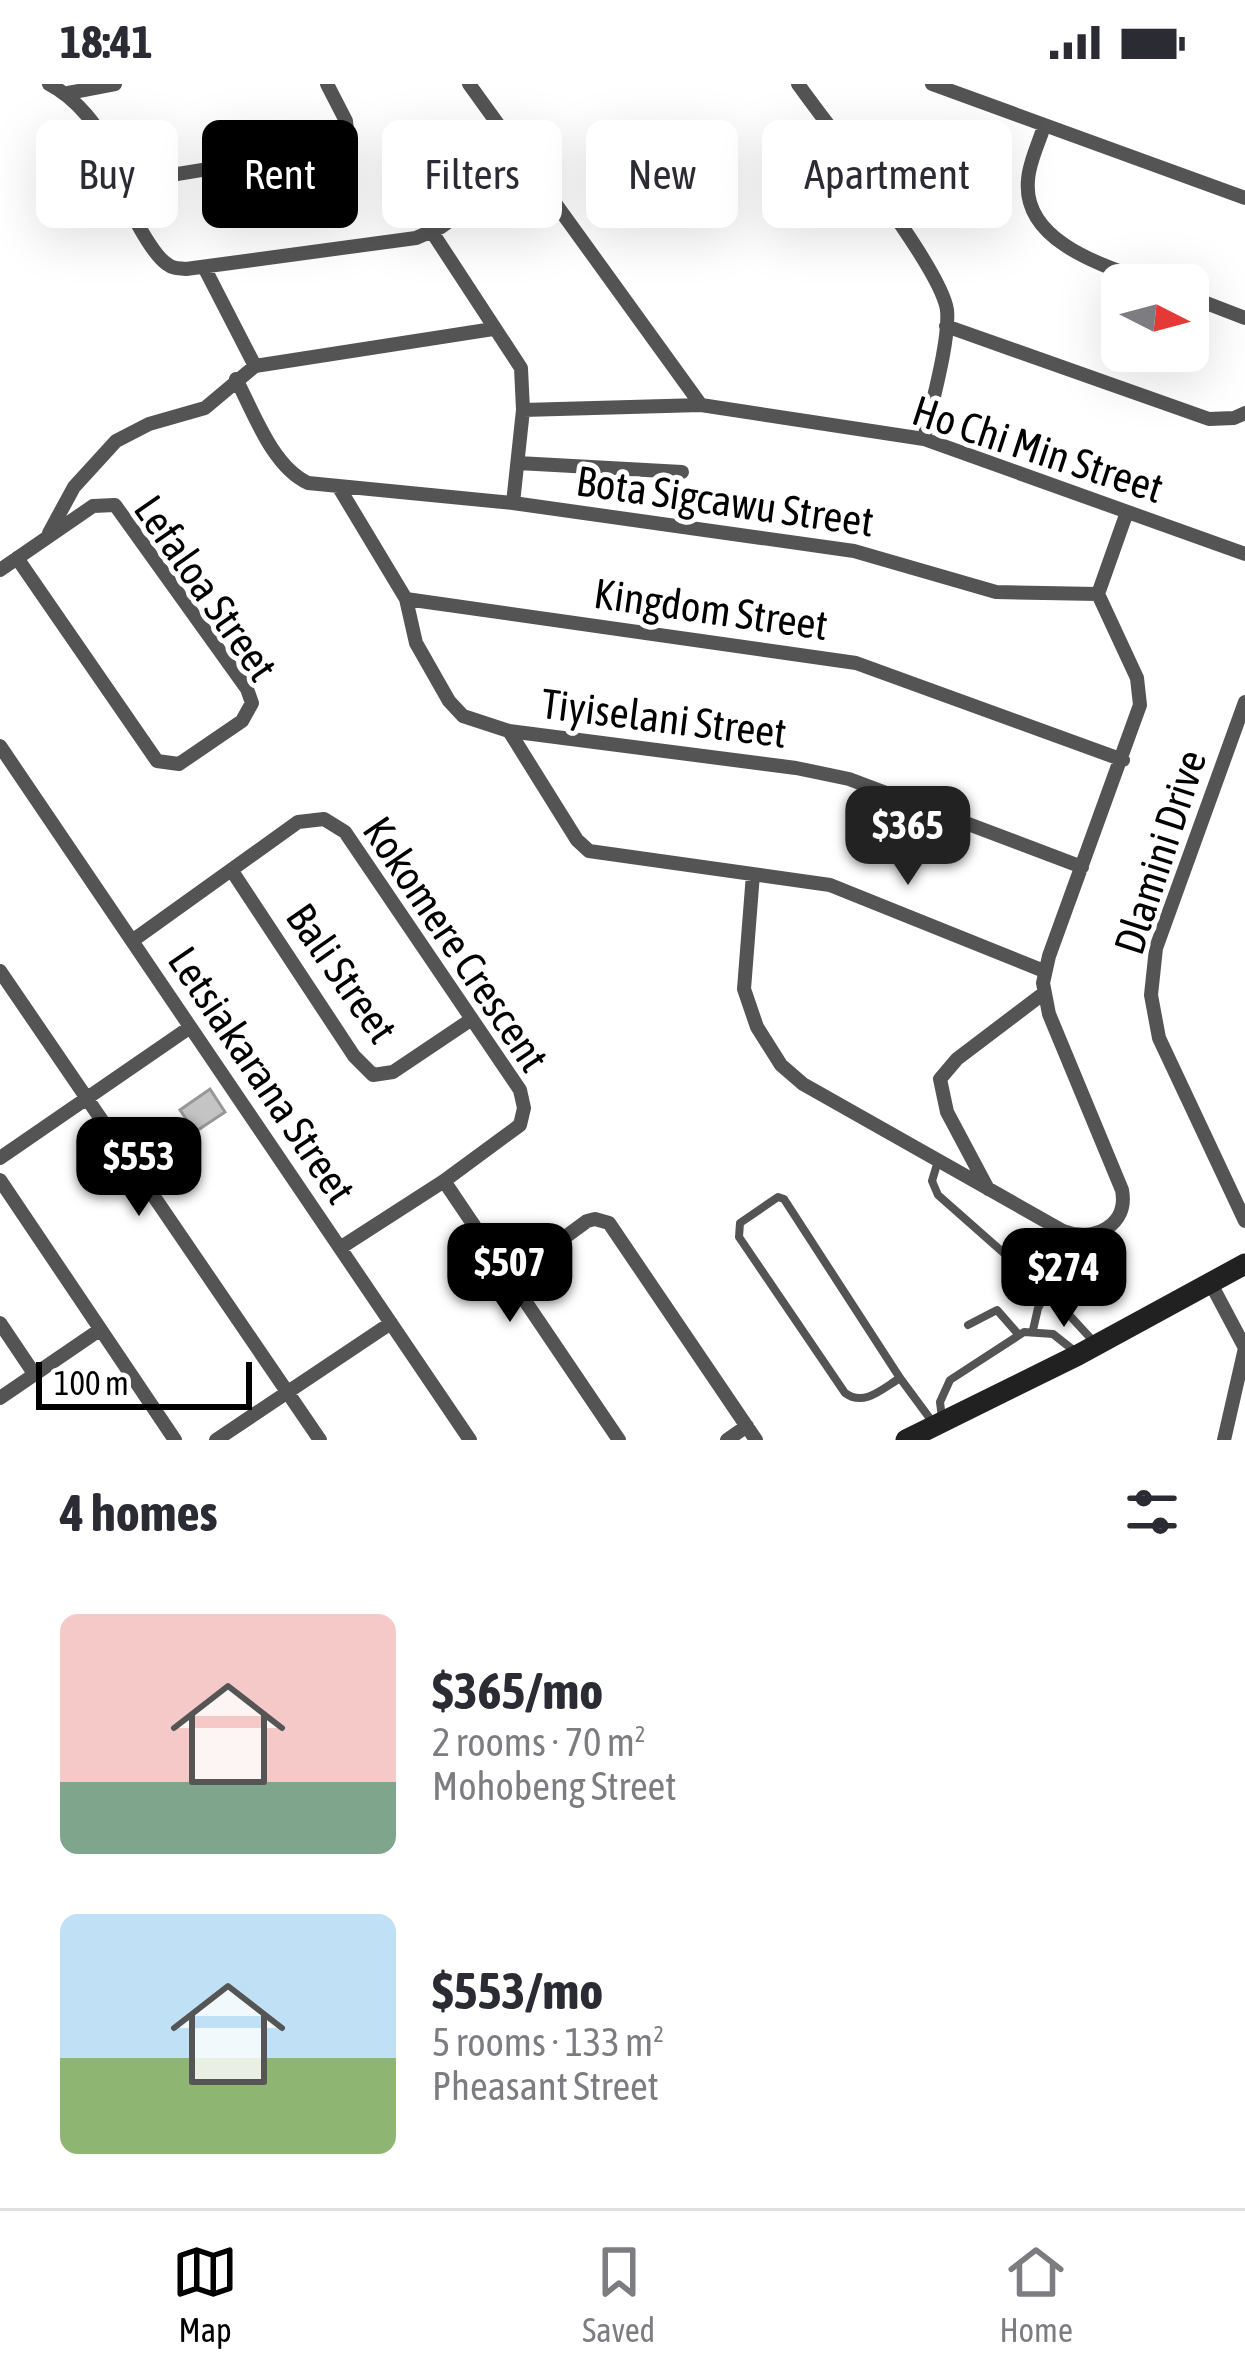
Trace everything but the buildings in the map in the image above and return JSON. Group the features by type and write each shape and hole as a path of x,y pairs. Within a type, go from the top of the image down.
{"street":[{"path":"50,84 68,93 88,120"},
{"path":"68,93 115,84"},
{"path":"178,174 338,148 349,128 327,84"},
{"path":"469,84 495,120"},
{"path":"798,84 936,280 947,311 946,326 924,439"},
{"path":"932,84 1245,198"},
{"path":"1044,126 1027,182 1035,214 1044,227 1078,252 1107,264"},
{"path":"562,213 701,405"},
{"path":"142,228 162,260 177,268 400,241 438,228"},
{"path":"432,232 521,368 523,410 513,503"},
{"path":"204,267 255,366"},
{"path":"1209,304 1245,318"},
{"path":"946,326 1209,419 1245,413"},
{"path":"0,570 46,537 74,487 116,441 149,424 205,408 255,366 494,329"},
{"name":"Bota Sigcawu Street","path":"236,380 287,470 308,483 513,503 854,551 996,592 1099,594"},
{"name":"Ho Chi Min Street","path":"523,410 701,405 924,439 1245,554"},
{"path":"518,463 682,472"},
{"path":"338,486 406,598"},
{"name":"Lefaloa Street","path":"17,558 158,760 172,766 185,762 247,716 251,703 247,689 122,510 100,502 46,537"},
{"path":"753,874 744,989 752,1018 776,1058 803,1084 1076,1236 1107,1229 1123,1207 1122,1190 1044,993 1044,971 1139,710 1140,691 1099,594 1127,512"},
{"name":"Tiyiselani Street","path":"406,598 416,643 456,710 471,720 509,731 849,778 1082,867"},
{"name":"Kingdom Street","path":"406,598 856,663 1123,760"},
{"name":"Dlamini Drive","path":"1245,702 1156,948 1151,995 1159,1038 1245,1222"},
{"path":"509,731 585,849 809,880 848,891 1044,971"},
{"name":"Letsiakarana Street","path":"0,746 470,1440"},
{"name":"Kokomere Crescent","path":"131,941 304,819 324,819 338,825 472,1019 520,1090 523,1116 514,1133 340,1248"},
{"name":"Bali Street","path":"232,872 354,1057 373,1075 386,1076 472,1019"},
{"path":"0,971 320,1440"},
{"path":"988,1189 946,1112 940,1079 958,1059 1044,993"},
{"path":"0,1158 188,1028"},
{"path":"0,1180 175,1440"},
{"path":"443,1181 619,1440"},
{"path":"508,1279 586,1222 609,1223 752,1433 728,1440"},
{"path":"906,1440 945,1429 1245,1264"},
{"path":"1210,1282 1245,1348 1224,1440"},
{"path":"0,1322 35,1375"},
{"path":"215,1440 391,1323"},
{"path":"0,1398 98,1331"}],"lane":[{"path":"938,1161 932,1181 938,1195 1048,1292 1087,1350"},
{"path":"899,1378 866,1399 850,1398 739,1237 740,1223 769,1201 784,1198 899,1378 945,1429"},
{"path":"1033,1330 1048,1292"},
{"path":"968,1325 994,1309 1019,1335"},
{"path":"945,1429 940,1402 950,1380 1019,1335 1033,1330 1087,1350"}]}
